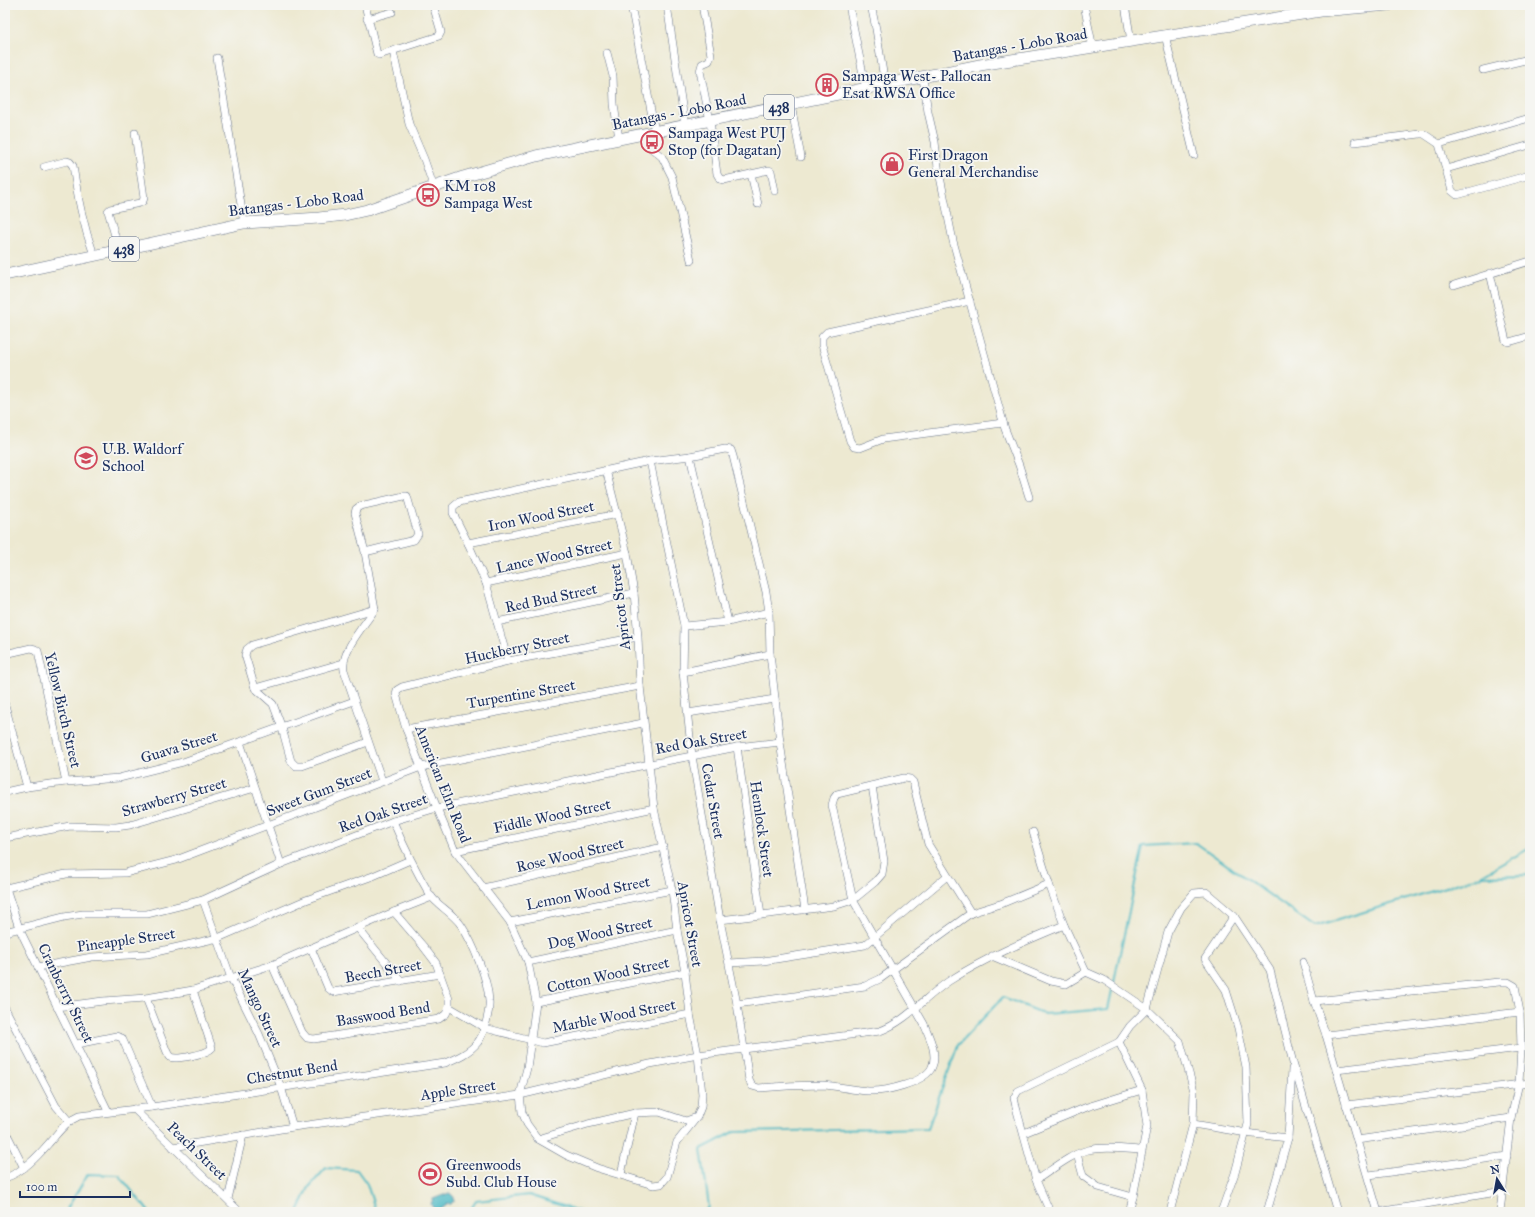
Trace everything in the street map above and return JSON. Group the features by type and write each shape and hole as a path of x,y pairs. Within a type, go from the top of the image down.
{"main road":[{"name":"Batangas - Lobo Road","path":"5,275 244,222 345,215 367,210 434,188 463,176 536,156 1020,58 1093,48 1320,8 1389,5"}],"street":[{"path":"365,5 367,19 377,54 379,55 439,36 441,32 433,5"},
{"path":"631,5 651,148 662,157 668,166 672,177 690,260"},
{"path":"667,5 685,126"},
{"path":"702,5 711,55 709,61 702,64 700,71 710,121 717,174 720,179 724,180 769,170 775,191"},
{"path":"849,5 866,89"},
{"path":"871,5 885,85"},
{"path":"1084,5 1093,48"},
{"path":"1125,5 1131,41"},
{"path":"367,19 392,12"},
{"path":"1164,35 1194,155"},
{"path":"393,51 409,124 424,159 434,188"},
{"path":"606,53 613,76 614,104 619,139"},
{"path":"217,58 244,222"},
{"path":"1483,70 1530,60"},
{"path":"923,78 938,167 953,241 1003,423 1029,496"},
{"path":"791,105 801,157"},
{"path":"1439,144 1530,119"},
{"path":"119,250 108,211 110,209 140,203 144,198 136,133"},
{"path":"1355,142 1424,134 1439,144 1452,191 1457,195 1530,175"},
{"path":"1446,169 1530,145"},
{"path":"44,167 67,161 73,166 80,210 86,234 94,255"},
{"path":"751,174 758,204"},
{"path":"1454,285 1530,261"},
{"path":"1490,273 1506,340 1509,342 1530,336"},
{"path":"970,301 827,332 822,337 822,345 850,441 854,446 860,448 883,439 1003,423"},
{"path":"508,661 486,583 453,513 453,507 459,502 606,470 650,461 690,456 725,448 731,450 766,592 769,612 770,654 780,742 805,910"},
{"path":"690,456 728,622"},
{"name":"Cedar Street","path":"650,461 684,626 683,672 692,756 720,920 730,963 749,1080 752,1086 759,1088 825,1085 846,1089 871,1091 900,1087 920,1079 931,1069 935,1060 929,1036 915,1008"},
{"name":"Apricot Street","path":"606,470 627,553 634,594 643,723 650,764 654,808 672,890 690,1014 698,1055 702,1094 701,1107 697,1117"},
{"path":"365,552 414,540 416,538 418,534 407,496 360,506 356,509 355,513 365,552 375,609 346,651 343,663 354,701 382,781"},
{"name":"Iron Wood Street","path":"468,543 618,514"},
{"name":"Lance Wood Street","path":"486,583 627,553"},
{"name":"Red Bud Street","path":"497,622 634,594"},
{"path":"368,742 302,766 296,766 291,761 282,728 273,704 256,688 245,655 247,649 252,645 375,609"},
{"path":"684,626 728,622 769,612"},
{"name":"Huckberry Street","path":"402,687 508,661 638,637"},
{"name":"Yellow Birch Street","path":"5,654 31,648 38,651 66,782"},
{"path":"683,672 770,654"},
{"path":"256,688 343,663"},
{"name":"Turpentine Street","path":"406,729 640,686"},
{"name":"American Elm Road","path":"402,687 397,690 396,694 406,729 436,808 455,851 482,888 510,922 528,962 536,1002 532,1040"},
{"path":"688,713 775,698"},
{"name":"Guava Street","path":"5,792 27,787 66,782 119,778 183,762 282,728 354,701"},
{"path":"5,705 27,787"},
{"name":"Sweet Gum Street","path":"5,886 66,874 125,873 176,860 421,767 643,723"},
{"path":"240,742 281,864"},
{"name":"Red Oak Street","path":"5,932 64,917 83,914 147,914 203,900 281,864 393,821 436,808 737,747 780,742"},
{"name":"Hemlock Street","path":"737,747 761,915"},
{"path":"915,1008 853,900 832,805 837,794 904,778 910,779 913,782 928,844 947,876 972,912"},
{"path":"720,920 834,906 853,900 875,882 882,874 884,861 872,786"},
{"name":"Strawberry Street","path":"5,838 70,826 116,827 130,825 255,788"},
{"name":"Fiddle Wood Street","path":"455,851 654,808"},
{"name":"Chestnut Bend","path":"68,1120 79,1116 108,1111 152,1107 445,1063 466,1054 478,1042 484,1028 489,1002 485,980 469,938 460,923 432,897 410,860 393,821"},
{"path":"1033,832 1049,884 1064,924 1086,972 1104,980 1147,1009 1180,1041 1194,1091 1194,1124 1170,1212"},
{"name":"Rose Wood Street","path":"482,888 662,847"},
{"name":"Pineapple Street","path":"38,967 92,957 146,954 218,938 306,900 373,876 410,860"},
{"path":"730,963 763,961 865,945 947,876"},
{"path":"737,1004 865,986 894,970 972,912 1003,903 1049,884"},
{"name":"Cranberrry Street","path":"5,886 19,928 77,1044 108,1111"},
{"name":"Lemon Wood Street","path":"510,922 672,890"},
{"path":"1050,1212 1036,1180 1014,1098 1018,1090 1119,1042 1130,1026 1147,1009 1168,932 1181,908 1194,893 1206,892 1234,916 1270,970 1293,1063 1337,1212"},
{"path":"58,1007 103,1001 146,998 193,990 272,965 357,927 432,897"},
{"name":"Mango Street","path":"203,900 218,938 231,978 259,1034 281,1087 293,1127"},
{"name":"Basswood Bend","path":"272,965 302,1032 310,1039 439,1019 446,1014 449,1007 447,991 436,963 394,912"},
{"path":"1221,1212 1235,1173 1249,1118 1246,1067 1238,1028 1226,990 1205,959 1234,916"},
{"name":"Apple Street","path":"173,1147 293,1127 520,1095 650,1064 698,1055 880,1031 893,1026 904,1019 915,1008 949,982 992,956 1064,924"},
{"path":"357,927 401,981"},
{"name":"Dog Wood Street","path":"528,962 677,930"},
{"name":"Beech Street","path":"310,948 328,988 333,992 440,974"},
{"path":"992,956 1051,981 1066,984 1086,972"},
{"path":"1303,962 1378,1212 1503,1191"},
{"name":"Cotton Wood Street","path":"536,1002 685,972"},
{"path":"1314,1001 1508,982 1513,984 1516,988 1520,1012 1521,1048 1519,1083 1512,1118 1500,1212"},
{"path":"146,998 170,1057 175,1058 207,1052 212,1048 193,990"},
{"path":"449,1007 484,1028 532,1040 520,1095 522,1112 527,1124 538,1139 566,1155 597,1168 621,1174 653,1185 661,1184 667,1177 677,1142 697,1117"},
{"path":"5,1008 56,1106 68,1120 46,1147 24,1168 5,1178"},
{"path":"1326,1035 1520,1012"},
{"name":"Marble Wood Street","path":"532,1040 543,1043 690,1014"},
{"path":"77,1044 116,1036 122,1038 152,1107"},
{"path":"1119,1042 1142,1090 1146,1126 1129,1212"},
{"path":"1336,1070 1521,1048"},
{"path":"1267,1212 1288,1138 1293,1063"},
{"path":"1346,1105 1519,1083 1530,1083"},
{"path":"1024,1133 1087,1107 1142,1090"},
{"name":"Peach Street","path":"134,1109 240,1212"},
{"path":"538,1139 588,1124 635,1113 659,1112 686,1121 697,1117"},
{"path":"621,1174 635,1113"},
{"path":"1357,1140 1512,1118"},
{"path":"1194,1124 1246,1133 1288,1138"},
{"path":"5,1130 24,1168"},
{"path":"228,1199 243,1135"},
{"path":"1036,1180 1077,1154 1089,1150 1141,1150"},
{"path":"1077,1154 1083,1176 1098,1188 1133,1197"},
{"path":"1368,1175 1507,1156"}],"water":[{"path":"449,1193 454,1197 454,1201 451,1204 448,1204 440,1210 433,1208 431,1204 433,1199"}],"waterway":[{"path":"704,1212 709,1207 701,1149 734,1132 928,1128 958,1045 1003,997 1045,1014 1108,1009 1143,846 1196,843 1315,927 1482,876 1530,875"},
{"path":"1482,875 1530,848"},
{"path":"298,1212 309,1187 326,1168 357,1170 367,1184 376,1212"},
{"path":"65,1212 88,1174 119,1175 149,1212"},
{"path":"469,1212 476,1201 529,1195 581,1212"}],"place":[{"name":"Sampaga West- Pallocan Esat RWSA Office","path":"827,85"},
{"name":"Sampaga West PUJ Stop (for Dagatan)","path":"652,142"},
{"name":"First Dragon General Merchandise","path":"892,164"},
{"name":"KM 108 Sampaga West","path":"428,195"},
{"name":"U.B. Waldorf School","path":"86,458"},
{"name":"Greenwoods Subd. Club House","path":"430,1174"}]}
